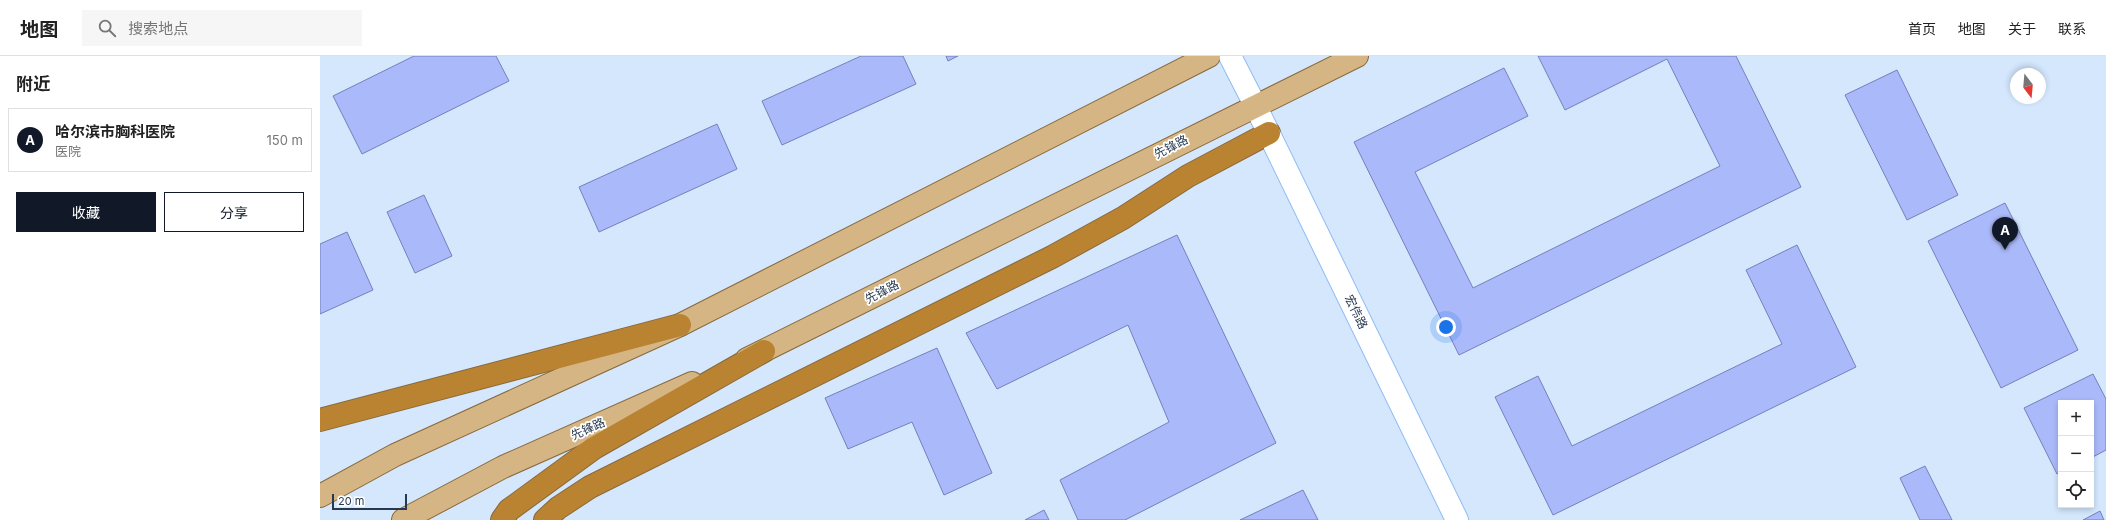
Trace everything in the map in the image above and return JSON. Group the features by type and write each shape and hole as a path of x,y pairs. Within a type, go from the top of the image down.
{"highway":[{"path":"545,520 558,508 590,486 1052,257 1123,218 1188,176 1269,133"},
{"path":"320,420 680,325"},
{"path":"502,520 510,510 594,448 764,351"}],"main road":[{"path":"320,496 396,455 680,325 1208,56"},
{"name":"宏伟路","path":"1230,56 1256,105 1457,520"},
{"name":"先锋路","path":"402,520 503,467 764,351 1357,56"}],"building":[{"path":"414,56 496,56 509,81 362,154 333,96"},
{"path":"861,56 903,56 916,84 782,145 762,101"},
{"path":"946,56 958,56 948,61"},
{"path":"1538,56 1736,56 1801,187 1459,355 1354,142 1504,68 1528,116 1415,172 1473,288 1720,166 1667,59 1565,110"},
{"path":"1897,70 1958,195 1907,220 1845,95"},
{"path":"717,124 737,169 599,232 579,187"},
{"path":"424,195 452,256 415,273 387,212"},
{"path":"2005,203 2078,350 2001,388 1928,241"},
{"path":"347,232 373,290 320,314 320,244"},
{"path":"1177,235 1276,443 1125,520 1078,520 1060,480 1169,422 1128,325 997,389 966,333"},
{"path":"1797,245 1856,367 1553,515 1495,397 1538,376 1572,446 1782,344 1746,270"},
{"path":"937,348 992,473 944,495 912,422 848,449 825,398"},
{"path":"2093,374 2106,399 2106,450 2094,456 2094,400 2058,400 2057,474 2024,408"},
{"path":"1925,466 1952,520 1920,520 1900,478"},
{"path":"1303,490 1318,520 1240,520"},
{"path":"1044,510 1049,520 1025,520"},
{"path":"2100,511 2104,520 2083,520"}],"place":[{"name":"哈尔滨市胸科医院","path":"2005,250"}]}
